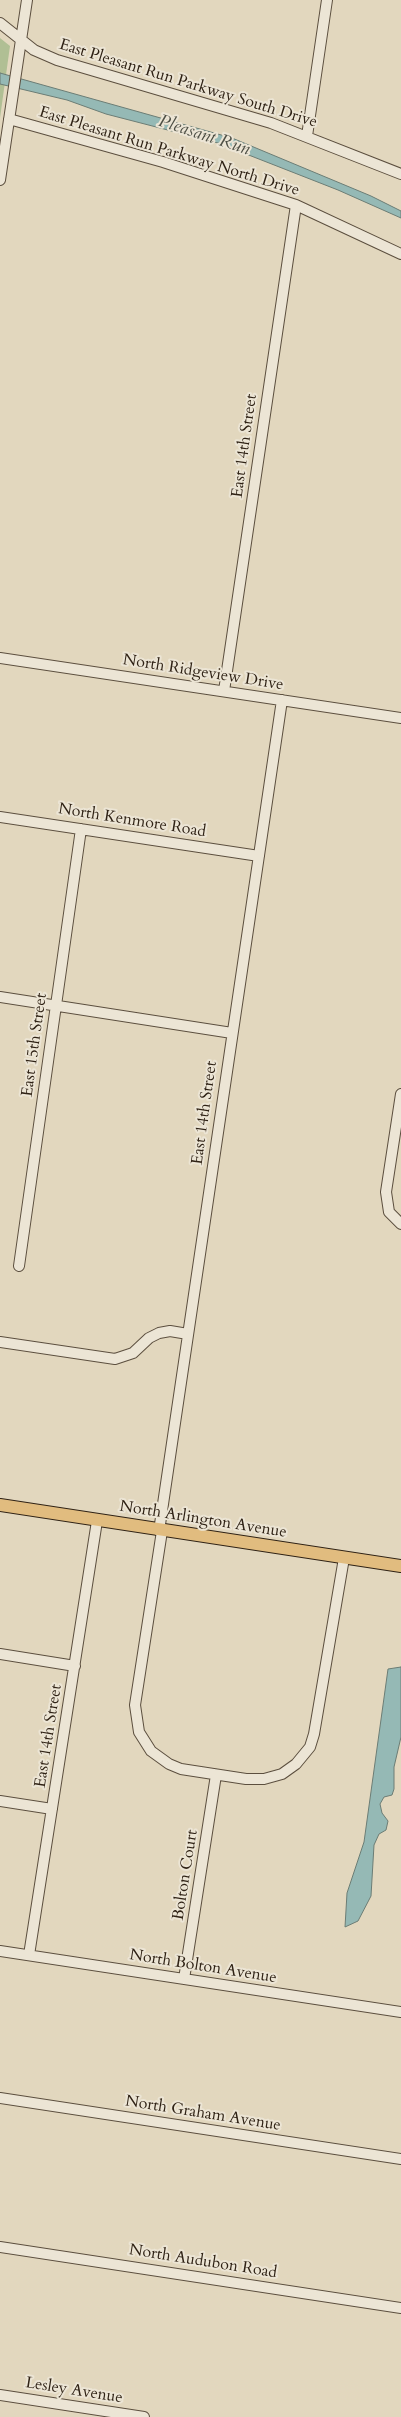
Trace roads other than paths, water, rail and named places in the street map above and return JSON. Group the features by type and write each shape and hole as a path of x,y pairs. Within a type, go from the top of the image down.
{"main road":[{"name":"North Arlington Avenue","path":"0,1506 401,1566"}],"street":[{"path":"0,180 27,0"},
{"path":"307,136 327,0"},
{"name":"East Pleasant Run Parkway South Drive","path":"0,24 34,50 57,60 225,108 307,136 401,174"},
{"name":"East Pleasant Run Parkway North Drive","path":"9,119 154,160 296,204 401,254"},
{"name":"East 14th Street","path":"224,691 296,204"},
{"name":"North Ridgeview Drive","path":"0,658 401,718"},
{"name":"East 14th Street","path":"282,700 135,1706 137,1728 148,1748 164,1762 181,1769 251,1780 273,1777 293,1767 308,1751 314,1734 344,1558"},
{"name":"North Kenmore Road","path":"0,817 259,856"},
{"name":"East 15th Street","path":"19,1266 81,829"},
{"path":"0,997 232,1033"},
{"path":"401,1094 386,1192 389,1212 401,1224"},
{"path":"0,1342 118,1358 133,1353 149,1338 158,1333 170,1331 188,1334"},
{"name":"East 14th Street","path":"29,1955 97,1521"},
{"path":"0,1654 75,1666"},
{"name":"Bolton Court","path":"184,1979 216,1774"},
{"path":"0,1801 52,1809"},
{"name":"North Bolton Avenue","path":"0,1951 401,2012"},
{"name":"North Graham Avenue","path":"0,2098 401,2159"},
{"name":"North Audubon Road","path":"0,2247 401,2308"},
{"name":"Lesley Avenue","path":"0,2395 144,2417"}],"water":[{"name":"Pleasant Run","path":"0,73 232,138 371,196 401,211 401,218 338,190 218,143 106,114 67,100 0,84"},
{"path":"401,1667 401,1737 394,1767 394,1789 392,1795 384,1797 380,1804 382,1813 388,1821 386,1830 379,1834 374,1845 371,1896 358,1921 345,1927 347,1893 364,1842 388,1669"}]}
